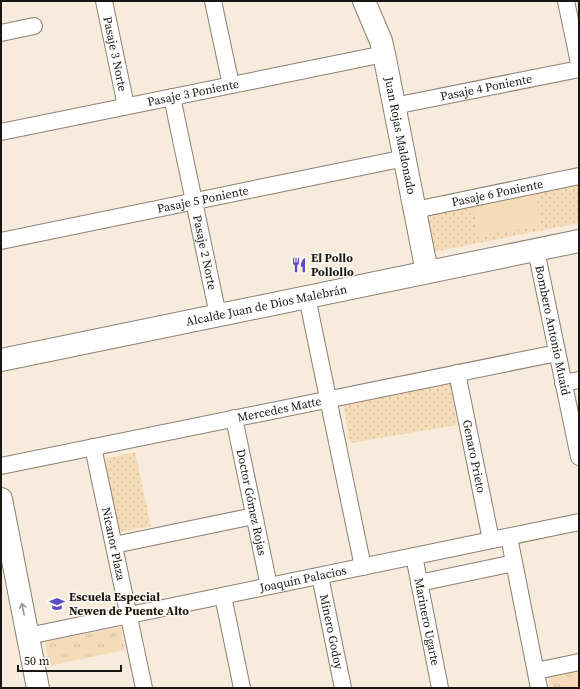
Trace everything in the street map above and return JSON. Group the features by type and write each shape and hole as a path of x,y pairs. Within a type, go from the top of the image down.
{"street":[{"name":"Pasaje 3 Norte","path":"104,1 126,106"},
{"path":"213,1 231,85"},
{"name":"Juan Rojas Maldonado","path":"367,2 384,54 427,272"},
{"path":"571,9 579,63"},
{"path":"1,33 34,26"},
{"name":"Pasaje 3 Poniente","path":"1,132 384,54"},
{"name":"Pasaje 4 Poniente","path":"394,106 579,69"},
{"name":"Pasaje 2 Norte","path":"172,97 218,315"},
{"name":"Pasaje 5 Poniente","path":"1,242 404,158"},
{"name":"Pasaje 6 Poniente","path":"415,210 579,176"},
{"name":"Alcalde Juan de Dios Malebrán","path":"1,360 579,241"},
{"name":"Bombero Antonio Muaid","path":"536,250 579,457"},
{"path":"307,297 363,567"},
{"name":"Mercedes Matte","path":"1,466 557,353"},
{"name":"Genaro Prieto","path":"457,373 491,540"},
{"path":"563,383 579,380"},
{"name":"Doctor Gómez Rojas","path":"234,418 269,586"},
{"name":"Nicanor Plaza","path":"93,447 144,688"},
{"path":"1,499 38,688"},
{"path":"114,545 254,516"},
{"name":"Joaquín Palacios","path":"28,636 579,522"},
{"path":"509,537 539,688"},
{"name":"Marinero Ugarte","path":"414,556 440,688"},
{"path":"419,583 514,563"},
{"name":"Minero Godoy","path":"320,576 343,688"},
{"path":"223,596 242,688"},
{"path":"536,671 579,662"}],"green space":[{"path":"579,181 579,223 433,252 426,211"},
{"path":"536,195 541,226 478,236 473,206"},
{"path":"450,382 457,425 350,443 343,403"},
{"path":"135,452 151,526 119,532 104,459"},
{"path":"121,627 125,650 49,666 45,642"},
{"path":"579,668 579,688 550,688 548,675"}],"place":[{"name":"El Pollo Pollollo","path":"299,265"},
{"name":"Escuela Especial Newen de Puente Alto","path":"57,604"}]}
